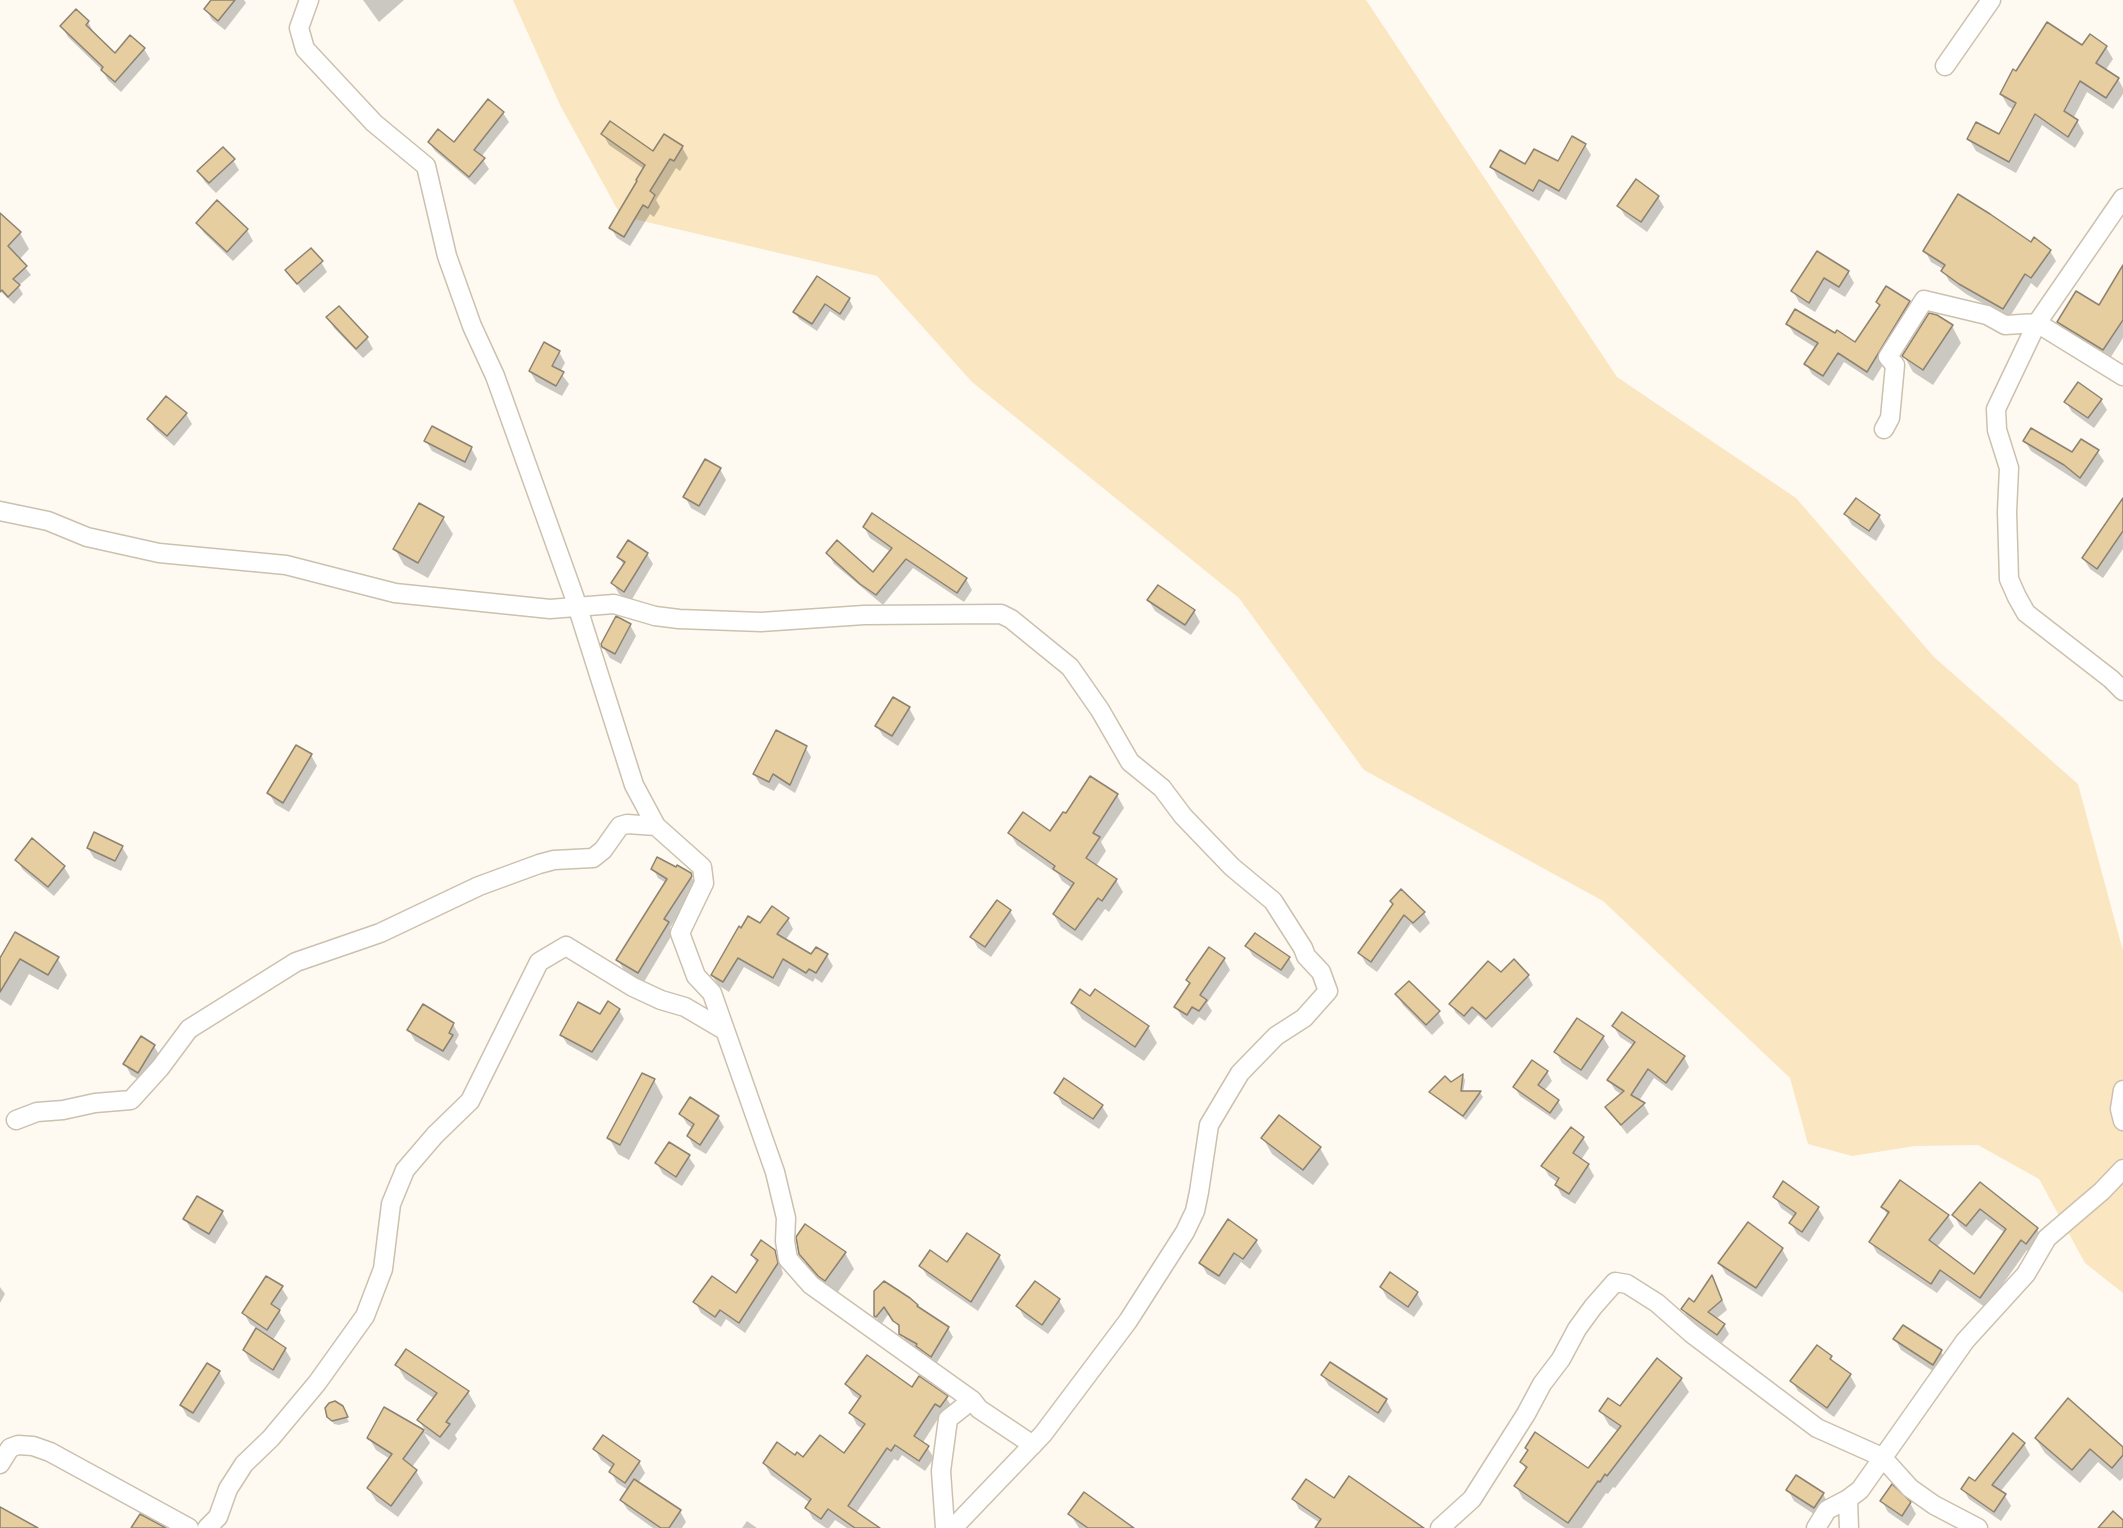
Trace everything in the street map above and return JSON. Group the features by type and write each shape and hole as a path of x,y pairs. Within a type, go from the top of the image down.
{"street":[{"path":"309,0 299,28 305,49 374,123 426,166 447,256 472,326 495,376 577,606 634,785 656,826 702,867 704,884 680,933 696,976 712,993 775,1172 786,1218 785,1240 788,1259 811,1285 972,1400 979,1409 1033,1444"},
{"path":"1945,66 1991,0"},
{"path":"2123,198 2037,323 1996,409 1996,430 2009,468 2007,512 2009,579 2017,597 2026,613 2111,679 2123,691"},
{"path":"1884,429 1890,418 1895,365 1888,357 1924,300 1987,315 2005,325 2037,323 2123,376"},
{"path":"0,511 48,521 87,537 159,553 286,566 395,594 550,609 614,604 655,616 679,620 761,622 864,615 995,613 1006,615 1070,668 1100,710 1130,762 1162,788 1183,816 1213,844 1232,867 1273,901 1304,948 1306,956 1321,972 1328,992 1304,1018 1276,1036 1240,1073 1209,1125 1195,1211 1185,1232 1128,1321 1043,1434 953,1528"},
{"path":"550,609 587,638"},
{"path":"16,1120 37,1112 131,1100 160,1068 189,1029 296,962 380,933 479,886 539,864 554,860 593,858 603,850 620,826 627,824 656,826"},
{"path":"207,1528 218,1517 228,1490 244,1464 271,1438 317,1383 365,1316 383,1269 392,1204 405,1170 435,1135 470,1101 539,962 566,946 633,987 661,1000 692,1010 724,1030"},
{"path":"2123,1090 2120,1109 2123,1121"},
{"path":"1816,1528 1827,1510 1860,1490 1965,1341 2026,1274 2047,1238 2102,1191 2123,1169"},
{"path":"1440,1528 1472,1499 1526,1414 1542,1384 1561,1359 1577,1329 1615,1282 1627,1284 1657,1303 1690,1333 1817,1428 1882,1457 1910,1488 1935,1505 1978,1528"},
{"path":"945,1528 941,1471 948,1419 972,1400"},
{"path":"1,1460 10,1448 18,1444 41,1449 189,1528"},
{"path":"1848,1499 1850,1528"}],"shaded area":[{"path":"513,0 1366,0 1617,377 1796,498 1934,657 2078,784 2123,951 2123,1293 2085,1263 2039,1179 1978,1145 1915,1146 1852,1156 1808,1144 1790,1078 1603,901 1364,770 1239,598 972,382 877,276 621,216 560,105"}],"building":[{"path":"211,0 235,0 218,21 204,9"},
{"path":"76,9 89,21 86,25 115,53 130,35 145,48 115,82 101,70 103,67 60,26"},
{"path":"2047,22 2082,45 2090,34 2107,46 2096,63 2119,78 2106,98 2080,81 2064,111 2078,120 2068,137 2035,114 2009,162 1967,139 1976,122 1999,134 2016,103 2000,94 2013,69 2016,71"},
{"path":"488,99 504,112 474,150 485,158 469,177 428,142 438,129 454,142"},
{"path":"610,121 653,151 664,134 683,146 674,161 670,159 650,191 655,195 648,208 643,205 624,237 609,228 645,165 601,134"},
{"path":"1572,136 1586,144 1559,191 1539,180 1533,191 1490,167 1500,150 1525,164 1534,149 1558,161"},
{"path":"223,147 235,159 209,183 197,171"},
{"path":"1636,179 1659,196 1641,222 1617,206"},
{"path":"1958,194 2031,242 2034,237 2051,250 2031,278 2025,274 2003,309 1941,271 1945,265 1923,251"},
{"path":"217,200 248,229 227,252 196,223"},
{"path":"0,213 21,232 8,246 27,266 13,279 20,285 8,297 2,290 0,292"},
{"path":"311,248 323,261 297,284 285,270"},
{"path":"1817,251 1849,271 1839,287 1824,278 1809,303 1791,291"},
{"path":"2123,265 2123,320 2103,350 2057,322 2076,291 2099,305"},
{"path":"817,276 850,298 840,314 825,304 812,324 793,312"},
{"path":"1886,286 1910,301 1867,372 1838,353 1823,376 1804,364 1818,343 1786,324 1795,309 1835,333 1837,330 1855,342 1880,305 1876,302"},
{"path":"339,306 368,337 356,349 326,317"},
{"path":"1929,313 1953,325 1923,370 1902,356"},
{"path":"544,342 560,351 552,366 564,372 556,386 529,371"},
{"path":"2078,382 2102,399 2088,418 2064,402"},
{"path":"166,396 187,413 167,436 147,419"},
{"path":"432,426 472,447 465,462 424,441"},
{"path":"2031,428 2072,452 2081,439 2099,450 2080,478 2064,465 2023,441"},
{"path":"705,459 721,468 699,506 683,497"},
{"path":"1856,498 1880,515 1869,531 1844,514"},
{"path":"2123,498 2123,531 2097,569 2082,558"},
{"path":"419,503 444,517 418,563 393,549"},
{"path":"872,513 967,578 957,593 906,559 876,595 860,584 826,553 837,540 873,572 892,548 863,527"},
{"path":"628,540 648,553 624,592 611,583 625,562 617,557"},
{"path":"1158,585 1195,610 1185,625 1147,600"},
{"path":"616,616 631,624 615,654 602,647 601,644"},
{"path":"893,697 910,707 892,736 875,726"},
{"path":"776,730 807,746 790,785 773,774 769,782 753,774"},
{"path":"296,745 312,754 283,803 267,793"},
{"path":"1090,776 1118,794 1093,833 1100,837 1086,858 1117,879 1102,901 1098,898 1075,930 1053,914 1074,883 1053,869 1055,866 1008,833 1023,812 1050,831 1063,812 1066,813"},
{"path":"94,832 123,846 115,861 87,848"},
{"path":"32,838 65,866 48,887 15,860"},
{"path":"657,857 676,867 677,865 691,873 692,876 664,919 669,922 638,973 616,960 667,879 651,869"},
{"path":"1401,889 1425,912 1413,923 1404,915 1371,962 1358,953 1393,904 1390,901"},
{"path":"997,900 1011,910 985,947 970,937"},
{"path":"772,906 789,918 777,934 811,954 816,947 828,954 816,973 809,969 806,973 783,959 773,978 738,958 723,982 711,975 739,926 741,928 748,916 760,923"},
{"path":"15,932 59,957 48,975 20,959 0,992 0,958"},
{"path":"1255,933 1290,957 1281,970 1245,946"},
{"path":"1209,947 1225,958 1200,995 1207,1000 1199,1011 1192,1007 1187,1015 1174,1007 1190,983 1186,980"},
{"path":"1514,959 1529,975 1486,1019 1472,1007 1464,1016 1449,1004 1488,961 1501,972"},
{"path":"1409,981 1440,1011 1426,1025 1395,994"},
{"path":"1080,989 1090,996 1095,989 1149,1026 1135,1047 1071,1003"},
{"path":"608,1001 620,1009 592,1052 560,1035 578,1002 600,1014"},
{"path":"423,1004 454,1023 449,1033 453,1035 443,1051 407,1030"},
{"path":"1622,1012 1685,1056 1666,1083 1648,1069 1631,1095 1645,1103 1621,1125 1605,1107 1624,1091 1607,1080 1635,1042 1612,1026"},
{"path":"1577,1018 1604,1036 1581,1070 1554,1052"},
{"path":"141,1036 155,1045 138,1073 123,1064"},
{"path":"1532,1060 1548,1071 1538,1085 1559,1100 1550,1113 1513,1087"},
{"path":"642,1073 655,1079 620,1145 607,1138"},
{"path":"1463,1074 1461,1091 1481,1091 1463,1116 1429,1092 1445,1076 1451,1082"},
{"path":"1064,1078 1103,1105 1093,1119 1054,1093"},
{"path":"690,1097 719,1116 700,1145 687,1136 694,1124 679,1114"},
{"path":"1279,1115 1321,1147 1303,1170 1261,1138"},
{"path":"1571,1127 1584,1137 1573,1153 1589,1164 1569,1194 1555,1185 1559,1178 1541,1166"},
{"path":"669,1142 690,1155 676,1177 655,1163"},
{"path":"1900,1180 1949,1215 1929,1240 1974,1274 2006,1229 1980,1209 1966,1226 1952,1215 1980,1182 2038,1228 2026,1244 2021,1240 1980,1298 1940,1270 1931,1284 1869,1242 1889,1212 1881,1207"},
{"path":"1783,1181 1819,1207 1802,1232 1789,1223 1796,1213 1773,1197"},
{"path":"197,1196 223,1211 209,1234 183,1219"},
{"path":"1228,1219 1257,1240 1243,1259 1234,1253 1219,1276 1199,1263"},
{"path":"1748,1222 1783,1248 1756,1288 1718,1263"},
{"path":"805,1224 846,1252 825,1281 799,1254 796,1237"},
{"path":"967,1233 1000,1255 971,1302 919,1266 930,1250 947,1262"},
{"path":"761,1240 775,1250 778,1263 739,1323 720,1310 715,1317 693,1302 712,1276 736,1293 758,1260 751,1255"},
{"path":"1390,1272 1418,1292 1408,1307 1380,1287"},
{"path":"1712,1275 1722,1300 1708,1312 1725,1324 1717,1335 1681,1309 1689,1298 1694,1302"},
{"path":"266,1276 283,1286 271,1304 280,1310 267,1330 242,1313"},
{"path":"884,1281 949,1327 931,1357 916,1346 917,1344 899,1334 899,1325 893,1321 884,1307 876,1317 874,1316 874,1291"},
{"path":"1035,1281 1060,1299 1042,1325 1016,1306"},
{"path":"1903,1325 1942,1350 1933,1365 1893,1339"},
{"path":"256,1328 286,1348 273,1370 243,1350"},
{"path":"1817,1345 1832,1356 1830,1359 1851,1374 1827,1408 1790,1381"},
{"path":"406,1349 469,1391 446,1422 450,1424 440,1437 417,1420 437,1393 395,1365"},
{"path":"867,1355 912,1387 919,1376 948,1396 940,1407 935,1404 914,1436 929,1446 919,1461 895,1445 891,1451 887,1448 848,1506 880,1528 855,1528 828,1509 821,1519 805,1508 811,1499 763,1463 777,1442 795,1455 797,1452 803,1457 820,1435 844,1453 865,1424 849,1413 861,1396 845,1384"},
{"path":"1657,1358 1682,1378 1607,1476 1605,1474 1600,1482 1598,1481 1568,1523 1514,1486 1527,1467 1520,1462 1535,1432 1588,1468 1621,1426 1599,1411 1608,1398 1620,1406"},
{"path":"1330,1362 1387,1399 1378,1413 1321,1375"},
{"path":"207,1363 220,1371 193,1413 180,1405"},
{"path":"2068,1398 2123,1447 2123,1455 2112,1468 2090,1449 2072,1470 2035,1438"},
{"path":"335,1401 343,1406 348,1417 332,1421 327,1417 325,1408 329,1403"},
{"path":"384,1407 424,1430 403,1459 417,1470 391,1506 367,1488 392,1454 367,1438"},
{"path":"2013,1433 2025,1443 1992,1485 2006,1494 1994,1512 1961,1489 1969,1477 1975,1481"},
{"path":"603,1435 640,1461 625,1483 609,1472 614,1464 593,1449"},
{"path":"1796,1475 1824,1493 1814,1508 1786,1490"},
{"path":"1349,1476 1424,1528 1315,1528 1321,1519 1292,1499 1306,1479 1334,1498"},
{"path":"634,1479 681,1510 669,1528 661,1528 620,1500"},
{"path":"1892,1484 1911,1502 1902,1516 1880,1501"},
{"path":"1084,1492 1134,1528 1088,1528 1068,1514"},
{"path":"0,1507 38,1528 0,1528"},
{"path":"2113,1511 2123,1520 2123,1528 2098,1528"},
{"path":"140,1514 166,1528 131,1528"}]}
